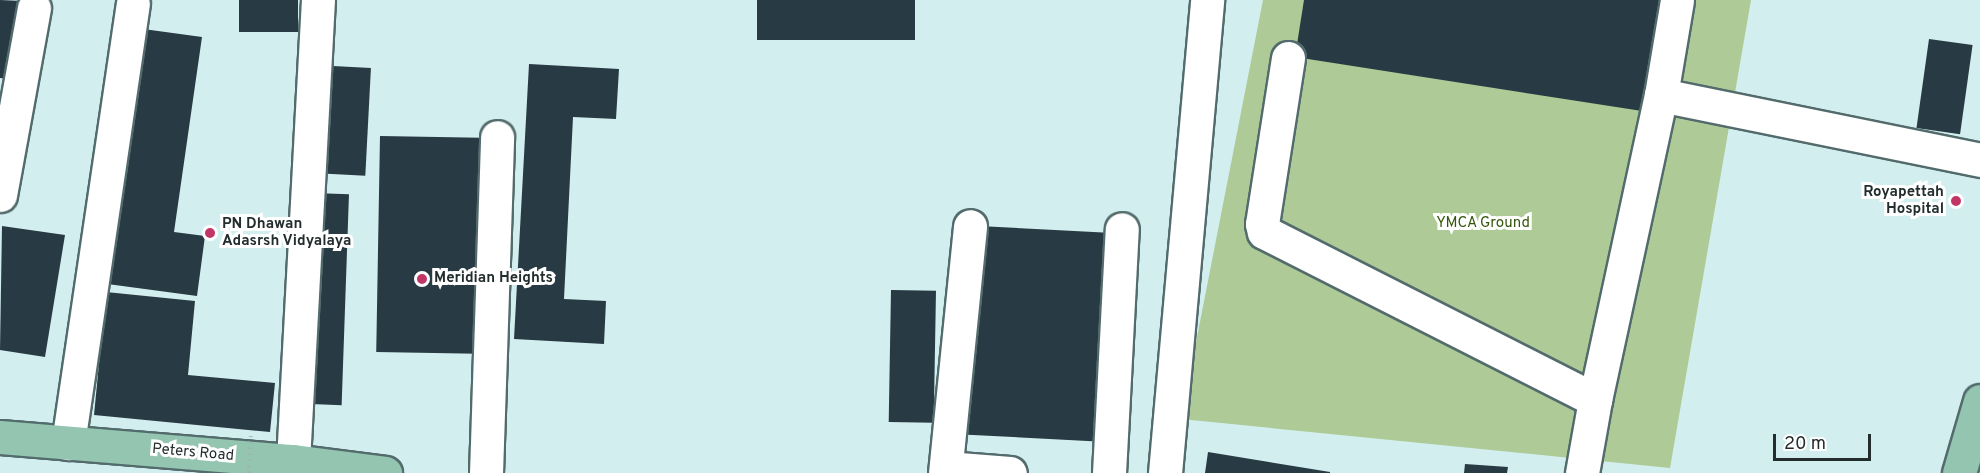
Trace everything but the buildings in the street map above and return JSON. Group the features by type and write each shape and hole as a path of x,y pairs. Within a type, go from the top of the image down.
{"main road":[{"path":"1959,473 1980,401"},
{"name":"Peters Road","path":"0,437 293,461 385,473"}],"street":[{"path":"293,461 318,0"},
{"path":"1165,473 1207,0"},
{"path":"1582,473 1595,400 1661,95 1677,0"},
{"path":"58,442 133,4"},
{"path":"0,195 34,9"},
{"path":"1288,58 1262,224 1264,232 1595,400"},
{"path":"1661,95 1980,160"},
{"path":"486,473 497,137"},
{"path":"970,226 945,470 1010,473"},
{"path":"1109,473 1122,229"},
{"path":"58,442 78,240"}],"path":[{"path":"249,473 251,436"}],"green space":[{"name":"YMCA Ground","path":"1263,0 1751,0 1670,468 1181,419"}],"place":[{"name":"Royapettah Hospital","path":"1956,201"},
{"name":"PN Dhawan Adasrsh Vidyalaya","path":"210,233"},
{"name":"Meridian Heights","path":"422,279"}]}
